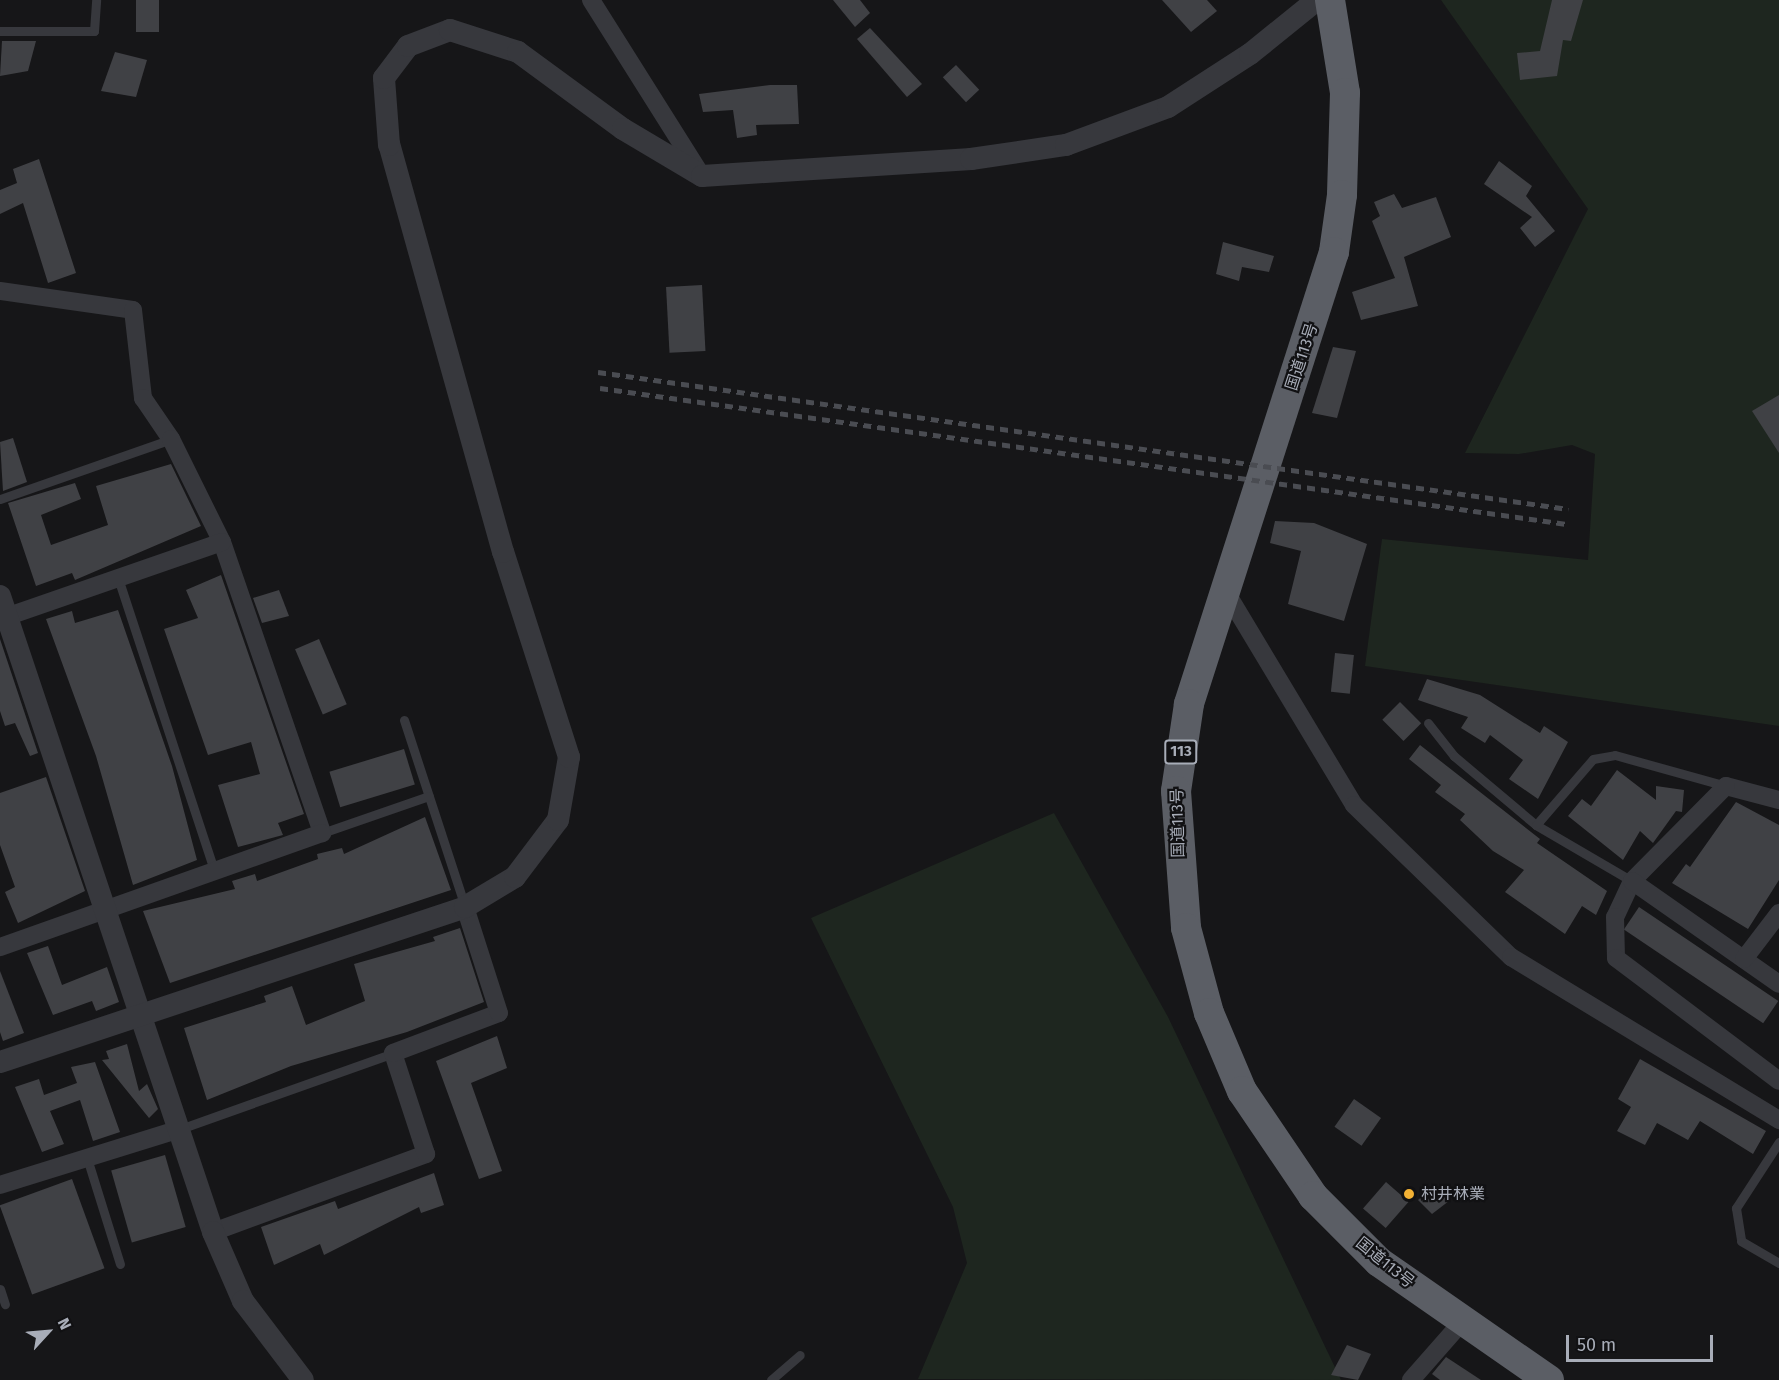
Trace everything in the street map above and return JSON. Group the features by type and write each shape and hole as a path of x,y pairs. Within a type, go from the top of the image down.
{"highway":[{"name":"国道113号","path":"1330,0 1345,93 1334,252 1223,587 1188,704 1176,791 1186,928 1209,1013 1242,1091 1312,1196 1379,1262 1462,1322 1549,1380"}],"street":[{"path":"591,0 702,176"},
{"path":"0,1062 465,907 515,877 540,848 558,820 569,758 503,552 389,145 384,78 408,46 450,30 489,40 518,52 623,129 702,176 971,159 1066,145 1168,107 1250,54 1317,0"},
{"path":"0,291 133,310 143,398 171,439 222,543 321,833 215,873 1,945"},
{"path":"222,543 118,578 2,610 107,910 213,1232 243,1302 303,1380"},
{"path":"1223,587 1354,805 1511,957 1779,1120"},
{"path":"1779,800 1726,786 1632,881 1615,917 1616,958 1779,1081"},
{"path":"1632,881 1779,984"},
{"path":"213,1232 426,1154 393,1053 500,1013 465,907"},
{"path":"1744,959 1779,913"},
{"path":"0,1185 180,1129"},
{"path":"1411,1380 1462,1322"}],"lane":[{"path":"0,31 94,31 96,0"},
{"path":"0,499 171,439"},
{"path":"118,578 215,873"},
{"path":"405,720 465,907"},
{"path":"1428,723 1454,756 1536,825 1632,881"},
{"path":"1536,825 1593,759 1615,755 1726,786"},
{"path":"321,833 429,796"},
{"path":"180,1129 393,1053"},
{"path":"1779,1142 1736,1208 1741,1241 1779,1263"},
{"path":"87,1158 120,1264"},
{"path":"0,1289 5,1304"},
{"path":"771,1380 800,1355"}],"shaded area":[{"path":"1441,0 1779,0 1779,726 1365,666 1382,539 1588,560 1595,454 1572,445 1519,454 1465,453 1588,209"},
{"path":"1054,813 1168,1017 1341,1380 918,1379 967,1263 953,1207 811,918"}],"building":[{"path":"136,0 159,0 159,32 136,32"},
{"path":"833,0 860,0 870,13 855,27"},
{"path":"1162,0 1207,0 1217,11 1191,32"},
{"path":"1552,0 1583,0 1571,41 1563,40 1557,76 1520,80 1517,53 1540,51"},
{"path":"870,28 922,84 907,97 857,39"},
{"path":"2,41 36,41 28,71 0,76"},
{"path":"115,52 147,60 136,97 101,91"},
{"path":"956,65 979,90 966,102 943,77"},
{"path":"770,85 797,85 799,124 756,125 757,135 737,138 733,110 703,112 699,94"},
{"path":"39,159 76,273 48,283 23,203 0,214 0,190 17,183 13,169"},
{"path":"1499,161 1532,186 1526,196 1555,231 1535,247 1520,228 1532,217 1484,184"},
{"path":"1394,194 1402,208 1436,197 1451,237 1404,257 1418,306 1361,320 1352,292 1395,278 1372,221 1380,216 1374,202"},
{"path":"1223,242 1274,256 1269,272 1242,267 1239,281 1216,274"},
{"path":"702,285 705,351 670,353 666,287"},
{"path":"1333,347 1356,351 1337,418 1312,413"},
{"path":"1779,395 1779,453 1752,411"},
{"path":"13,438 27,482 3,491 0,442"},
{"path":"171,464 201,526 75,580 72,573 36,586 8,503 75,483 81,499 41,515 51,545 108,525 96,486"},
{"path":"1275,521 1314,523 1367,544 1344,621 1288,604 1301,551 1270,543"},
{"path":"221,575 304,814 278,823 283,835 238,847 218,785 260,774 251,742 208,755 164,629 198,618 186,590"},
{"path":"279,590 289,616 262,623 253,598"},
{"path":"118,610 172,766 197,860 133,885 96,756 46,619 72,611 75,623"},
{"path":"0,639 38,753 30,756 15,723 5,726 0,711"},
{"path":"319,639 347,704 323,715 295,649"},
{"path":"1335,653 1354,655 1350,694 1331,692"},
{"path":"1427,679 1480,695 1540,733 1544,726 1568,742 1538,799 1509,779 1523,760 1490,735 1485,743 1461,728 1468,717 1418,700"},
{"path":"1400,702 1421,723 1404,741 1382,720"},
{"path":"1420,745 1540,839 1537,843 1607,891 1596,915 1582,906 1565,934 1505,892 1524,870 1493,851 1460,820 1465,814 1435,792 1441,785 1409,759"},
{"path":"404,749 415,784 340,807 329,772"},
{"path":"1617,770 1656,800 1656,786 1684,790 1682,812 1676,811 1653,843 1640,831 1623,860 1568,816 1582,799 1591,806"},
{"path":"46,777 85,891 18,923 5,892 15,887 0,845 0,793"},
{"path":"1736,802 1779,825 1779,880 1748,929 1672,883 1686,864 1690,867"},
{"path":"425,817 451,890 170,983 143,911 235,889 232,881 255,874 257,881 318,859 317,854 342,848 344,854"},
{"path":"1639,907 1778,1001 1763,1023 1624,929"},
{"path":"460,928 484,1002 407,1032 291,1066 207,1100 184,1028 266,1002 264,996 292,986 306,1025 365,1001 354,964 435,941 433,937"},
{"path":"48,946 62,985 107,967 119,1002 96,1011 92,1001 53,1015 27,953"},
{"path":"0,971 24,1033 3,1041 0,1032"},
{"path":"497,1036 507,1068 471,1083 502,1171 479,1179 436,1061"},
{"path":"127,1044 139,1091 147,1084 158,1109 149,1118 102,1060 109,1059 106,1051"},
{"path":"1640,1059 1766,1131 1753,1154 1700,1121 1688,1140 1657,1123 1645,1145 1617,1131 1631,1107 1618,1099"},
{"path":"95,1062 120,1132 93,1141 80,1100 50,1111 64,1144 42,1152 15,1087 39,1079 44,1095 77,1083 71,1067"},
{"path":"1354,1099 1381,1118 1362,1146 1334,1127"},
{"path":"165,1155 186,1227 132,1243 111,1170"},
{"path":"434,1173 444,1205 421,1213 419,1207 324,1255 320,1244 274,1265 261,1227 335,1201 338,1209"},
{"path":"72,1179 104,1268 32,1295 0,1205"},
{"path":"1386,1182 1409,1202 1386,1228 1363,1208"},
{"path":"1433,1188 1449,1201 1432,1214 1418,1200"},
{"path":"1347,1345 1371,1354 1358,1380 1331,1375"},
{"path":"1446,1357 1481,1380 1440,1380 1432,1374"}],"railway":[{"path":"598,372 1568,509"},
{"path":"600,388 1566,524"}],"place":[{"name":"村井林業","path":"1409,1194"}]}
